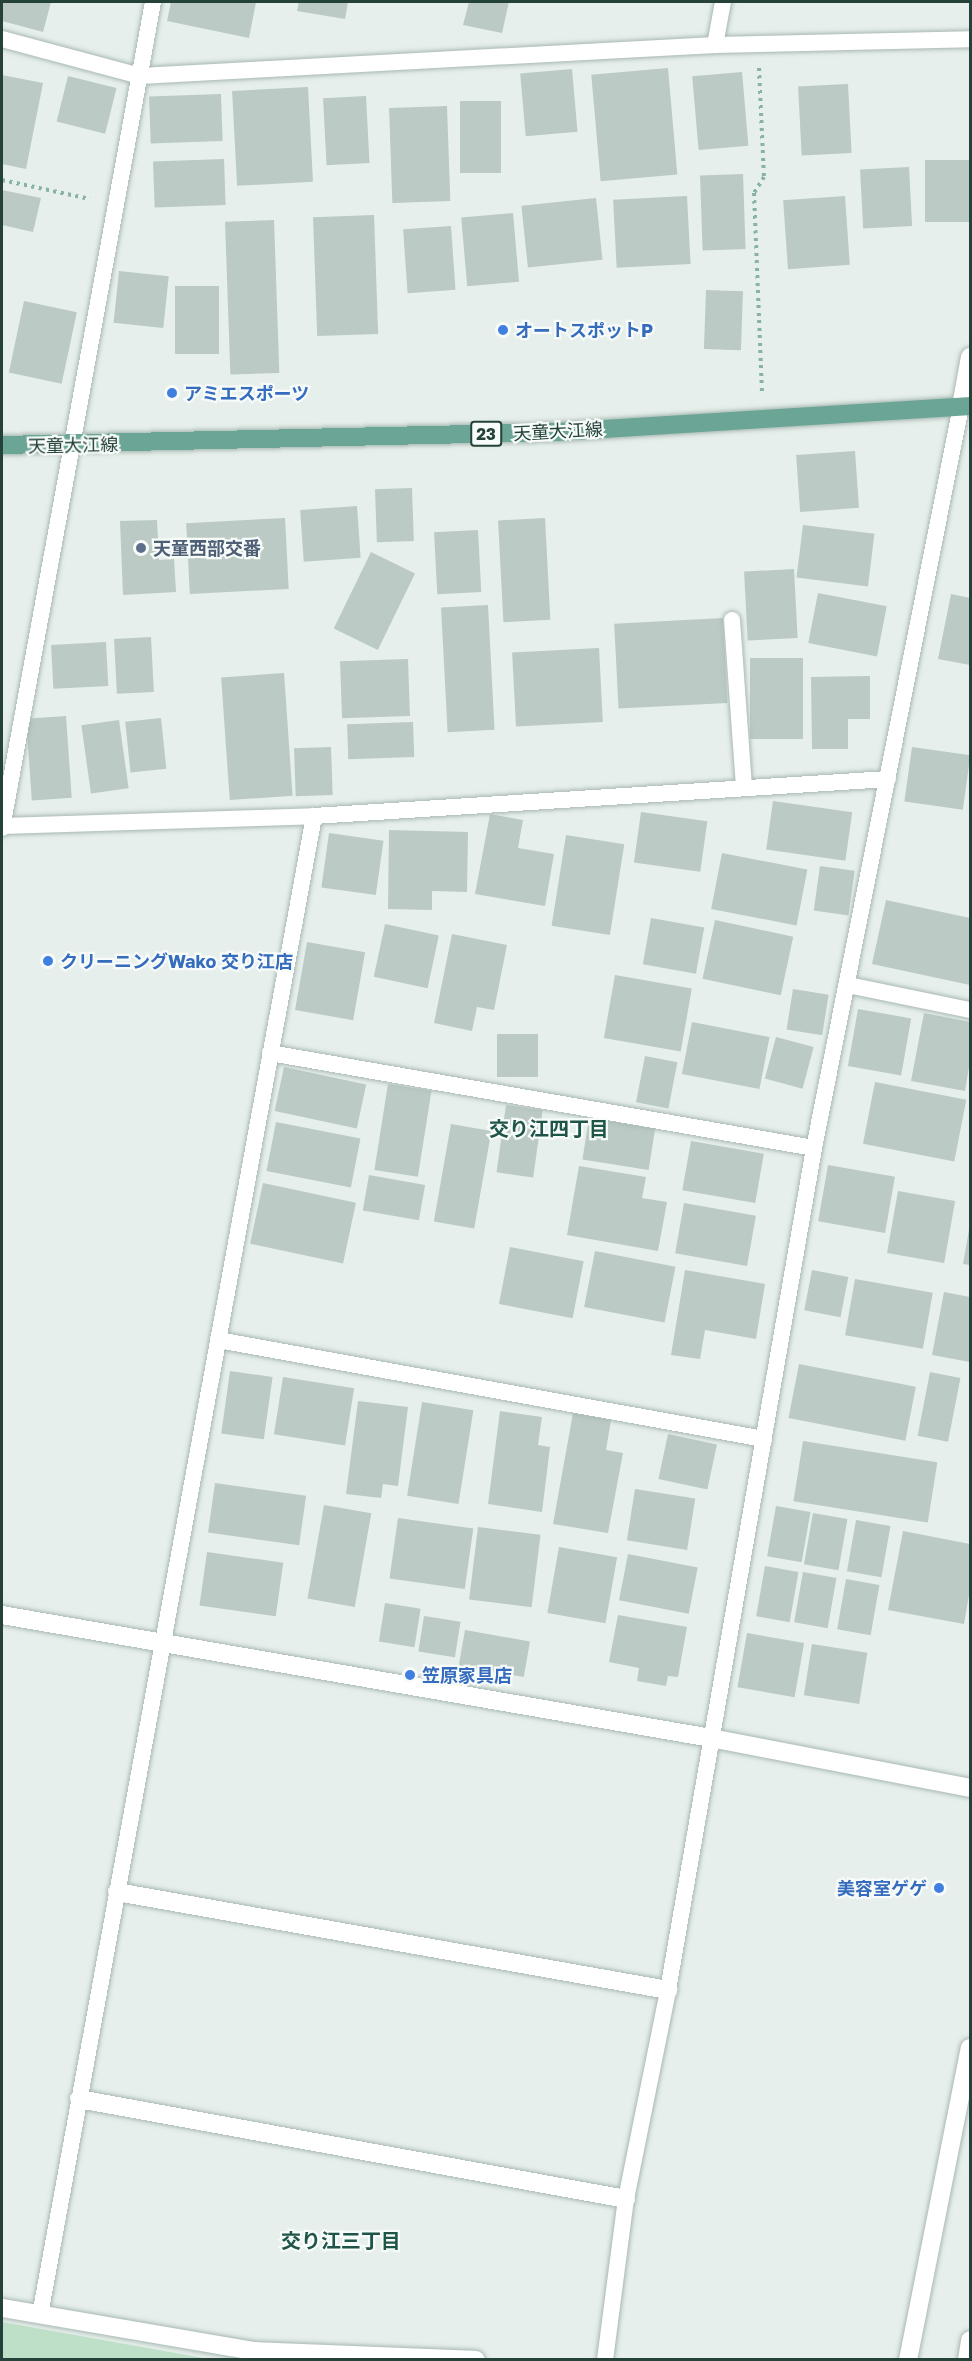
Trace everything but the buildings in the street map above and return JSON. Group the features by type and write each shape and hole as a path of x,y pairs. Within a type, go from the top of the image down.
{"main road":[{"name":"天童大江線","path":"2,445 73,446 556,432 966,406"}],"street":[{"path":"966,406 970,357"},
{"path":"2,1614 161,1644 711,1738 970,1788"},
{"path":"117,1892 668,1990"},
{"path":"908,2360 970,2048"},
{"path":"79,2099 626,2199"},
{"path":"2,2308 254,2350 476,2360"},
{"path":"967,2360 970,2340"}],"lane":[{"path":"153,2 2,827 314,816 888,779"},
{"path":"715,45 723,2"},
{"path":"2,39 140,76 715,45 970,39"},
{"path":"605,2360 626,2199 668,1990 814,1148 966,406"},
{"path":"732,621 744,788"},
{"path":"40,2315 314,816"},
{"path":"848,985 970,1010"},
{"path":"270,1053 814,1148"},
{"path":"218,1340 764,1439"}],"path":[{"path":"758,44 764,177 754,193 763,418"},
{"path":"2,180 117,205"}],"green space":[{"path":"2,2322 209,2359 2,2359"}],"place":[{"name":"オートスポットP","path":"503,330"},
{"name":"アミエスポーツ","path":"172,393"},
{"name":"天童西部交番","path":"141,548"},
{"name":"クリーニングWako 交り江店","path":"48,961"},
{"name":"笠原家具店","path":"410,1675"},
{"name":"美容室ゲゲ","path":"939,1888"}],"district":[{"name":"交り江四丁目","path":"549,1128"},
{"name":"交り江三丁目","path":"341,2240"}]}
